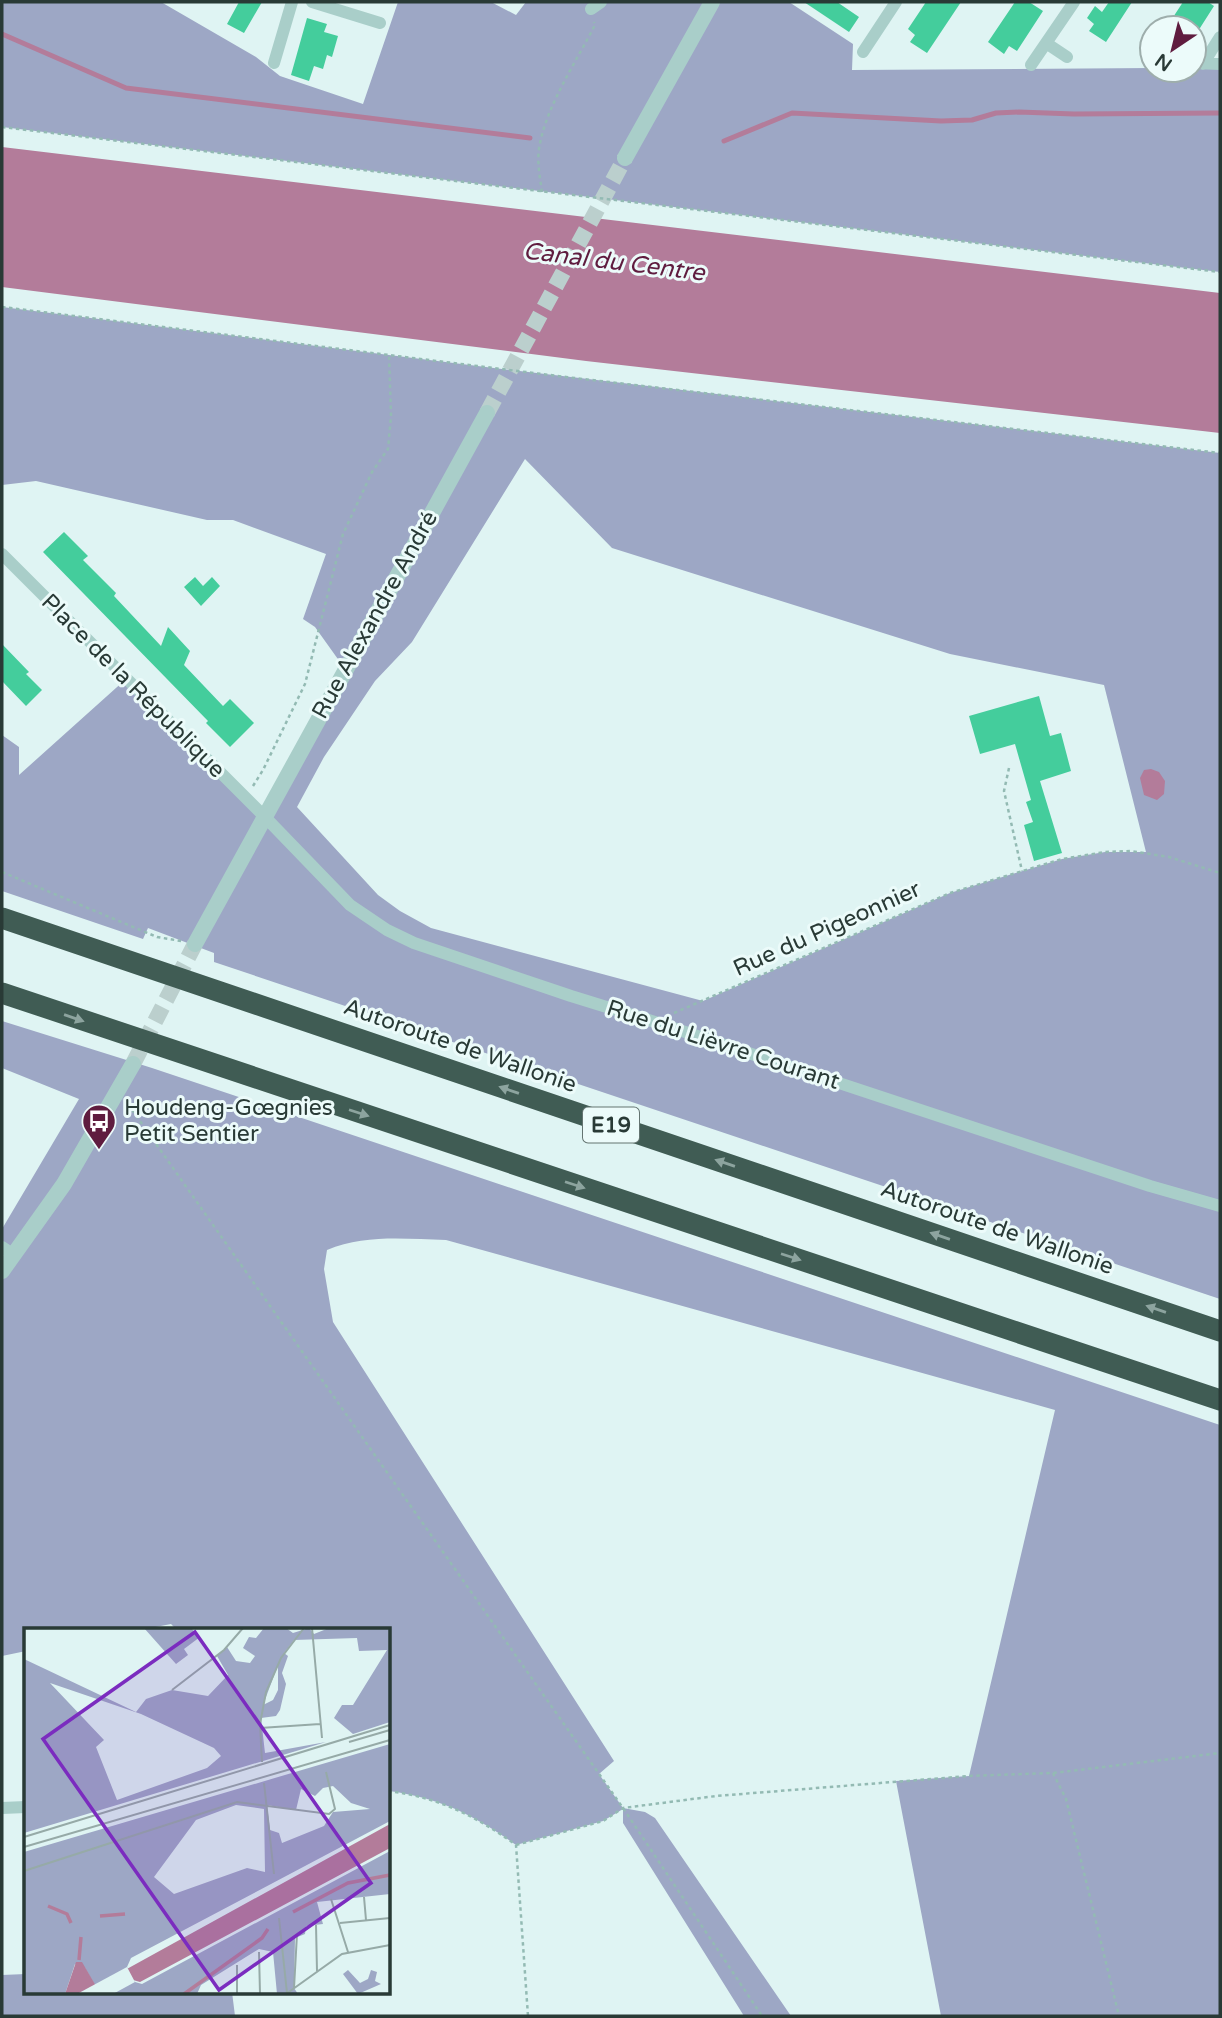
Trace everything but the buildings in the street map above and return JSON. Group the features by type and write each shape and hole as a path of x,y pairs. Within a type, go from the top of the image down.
{"highway":[{"name":"Autoroute de Wallonie","path":"2,918 1220,1331"},
{"path":"4,994 1220,1400"}],"street":[{"path":"274,63 292,2"},
{"path":"312,2 380,23"},
{"path":"625,158 712,2"},
{"path":"863,52 896,2"},
{"path":"1031,65 1074,2"},
{"path":"1208,52 1220,37"},
{"path":"1046,43 1067,57"},
{"name":"Rue Alexandre André","path":"195,944 487,413"},
{"name":"Place de la République","path":"2,554 265,817"},
{"name":"Rue du Lièvre Courant","path":"265,817 350,905 387,930 440,952 1137,1182 1220,1206"},
{"path":"2,1271 8,1251 64,1184 133,1063"},
{"path":"2,1808 24,1807"}],"path":[{"path":"542,192 539,150 543,131 595,25 596,5"},
{"path":"2,127 1220,272"},
{"path":"2,307 566,377 1220,453"},
{"path":"246,798 263,770 305,684 343,534 372,472 388,450 391,416 389,354"},
{"path":"1009,768 1003,791 1022,872"},
{"name":"Rue du Pigeonnier","path":"655,1022 950,893 1062,859 1130,851 1169,857 1220,873"},
{"path":"2,872 157,937 195,944"},
{"path":"118,1090 623,1808 762,2016"},
{"path":"516,1845 603,1821 623,1808 716,1796 843,1785 1053,1773 1220,1753"},
{"path":"1053,1773 1066,1799 1119,2016"},
{"path":"390,1791 423,1797 458,1809 481,1820 516,1845"},
{"path":"516,1845 528,2016"}],"shaded area":[{"path":"2,2 161,2 256,57 280,76 363,104 398,2 491,2 516,15 526,2 789,2 853,44 852,70 1138,68 1138,84 1208,84 1208,67 1220,67 1220,272 2,127"},
{"path":"2,307 1220,453 1220,1299 214,962 214,953 148,928 143,939 2,891 2,735 19,747 19,775 126,679 265,817 345,669 315,627 303,619 326,554 233,520 207,520 36,481 2,485","holes":["525,459 612,548 950,654 1104,685 1146,852 1105,852 1062,859 950,893 703,1001 431,928 400,911 378,895 297,807 324,757 375,681 412,642"]},
{"path":"2,1021 152,1068 1220,1425 1220,2016 941,2016 896,1781 969,1776 1055,1410 446,1240 371,1240 327,1250 324,1269 333,1322 614,1761 599,1774 623,1808 645,1812 655,1818 791,2016 744,2016 623,1823 623,1809 603,1821 516,1845 456,1809 424,1798 390,1791 390,1628 175,1628 171,1624 150,1628 24,1628 24,1651 2,1656 2,1271 14,1255 2,1247 2,1229 79,1099 2,1068"},
{"path":"24,1974 24,1994 232,1994 235,2016 2,2016 2,1975"}],"water":[{"name":"Canal du Centre","path":"2,147 1220,293 1220,433 586,361 2,287"},
{"path":"1144,770 1159,772 1165,781 1164,794 1157,800 1144,795 1140,778"}],"waterway":[{"path":"2,34 126,88 530,138"},
{"path":"724,141 792,113 941,121 972,120 996,113 1019,112 1220,113"}],"tunnel":[{"path":"487,413 625,158"},
{"path":"133,1064 195,944"}],"place":[{"name":"Houdeng-Gœgnies Petit Sentier","path":"99,1151"}]}
